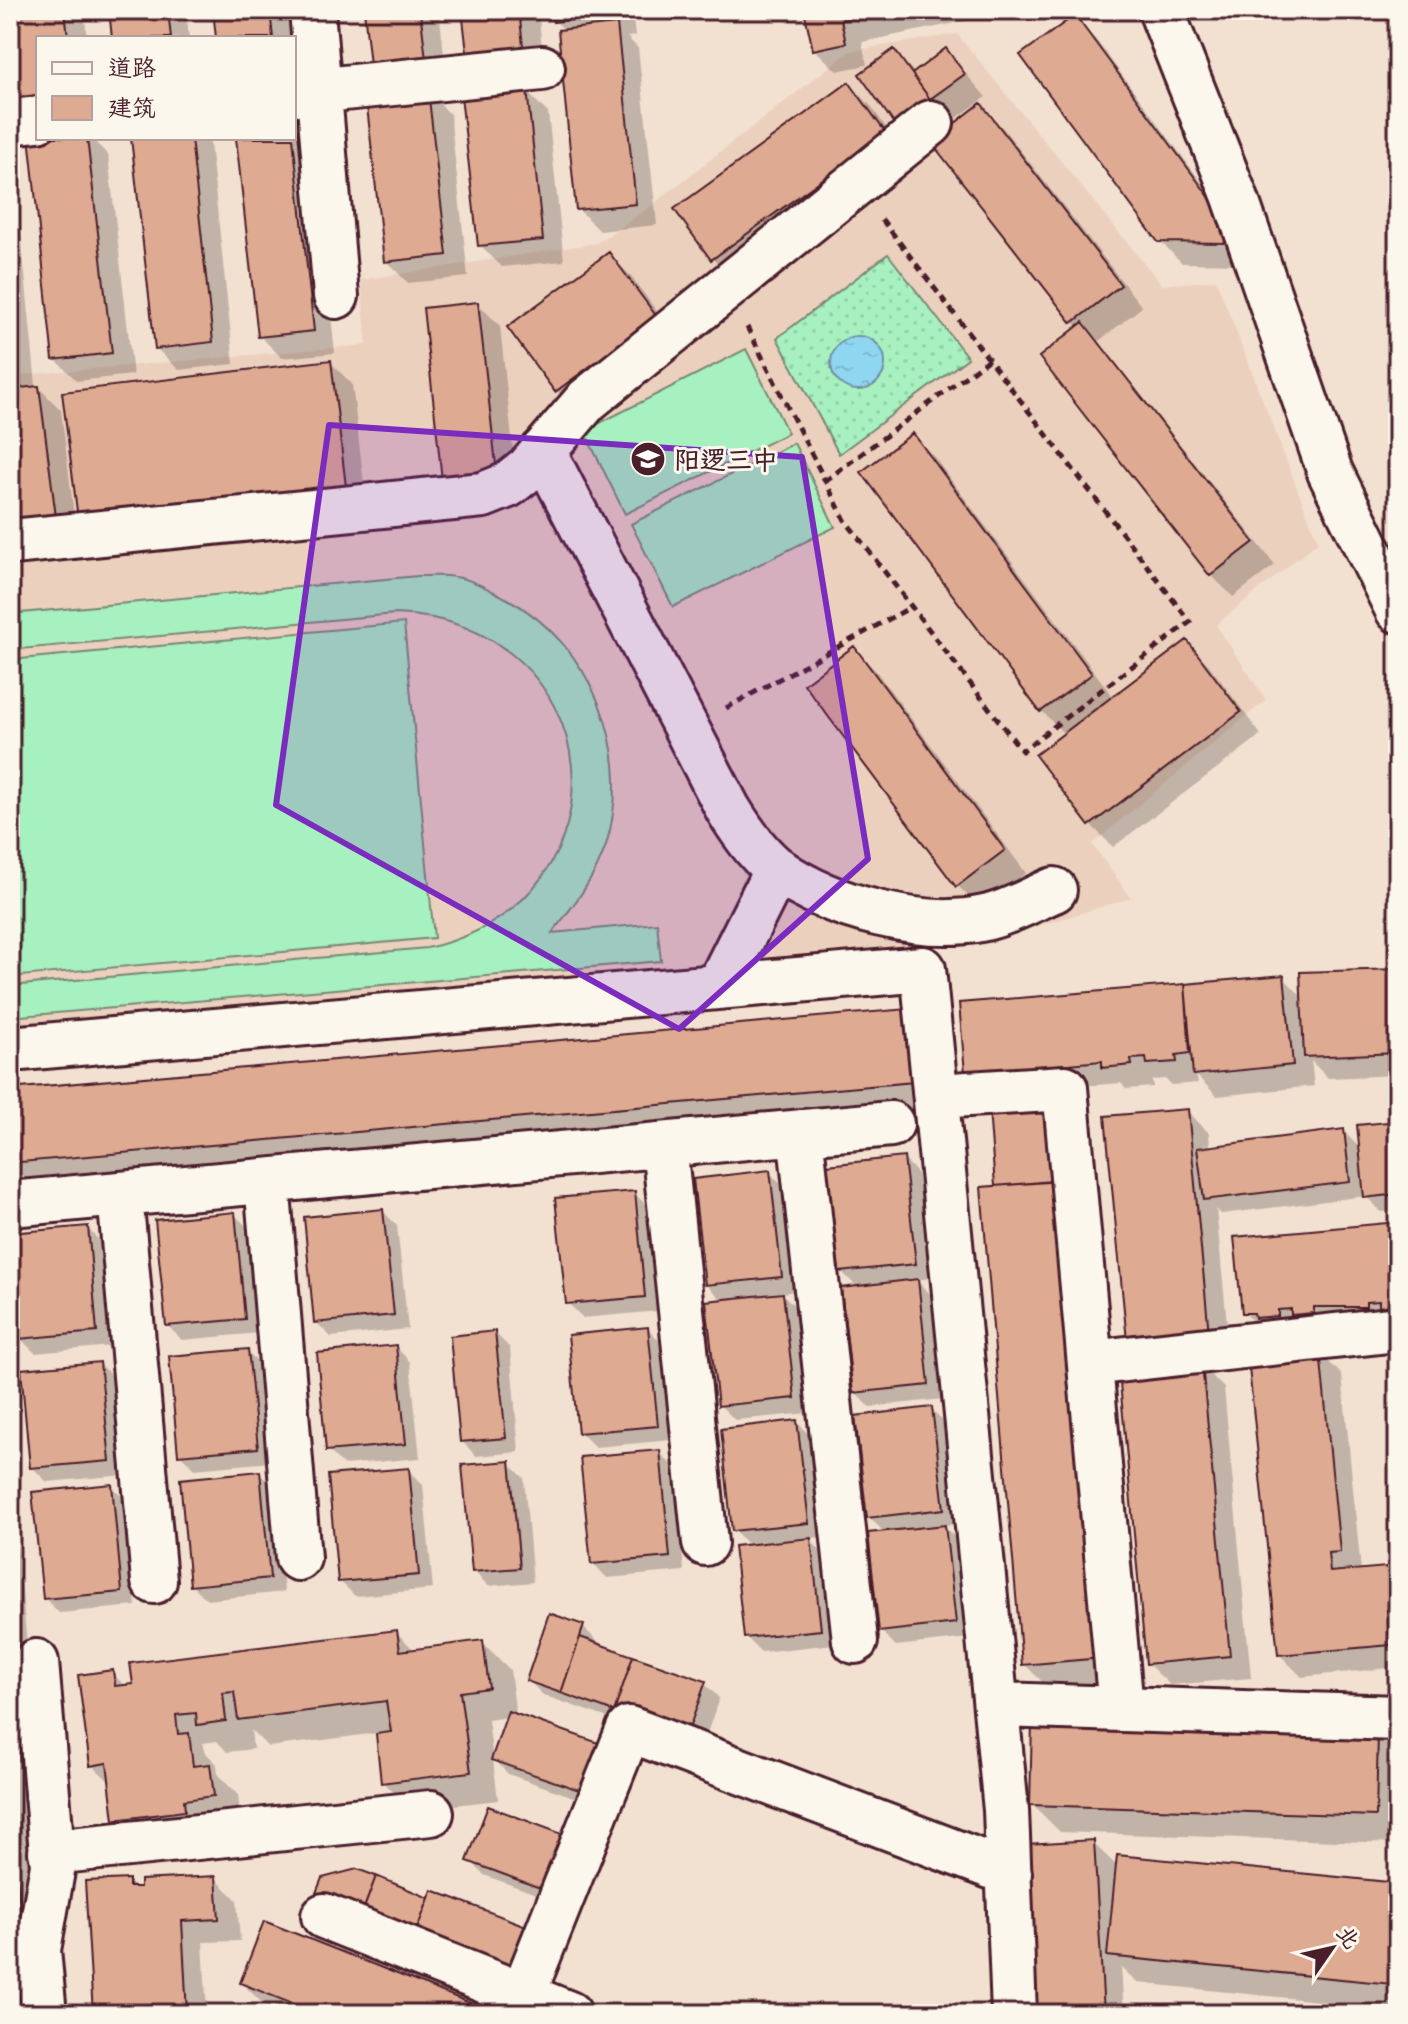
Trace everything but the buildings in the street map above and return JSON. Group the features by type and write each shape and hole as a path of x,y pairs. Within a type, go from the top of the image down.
{"street":[{"path":"312,10 306,92 336,296"},
{"path":"1161,10 1235,197 1330,472 1398,610"},
{"path":"306,92 542,68"},
{"path":"10,122 36,119"},
{"path":"12,542 483,495 508,485 543,451 587,400 931,123"},
{"path":"543,451 742,831 777,869 806,888 837,902 933,921 987,918 1054,890"},
{"path":"718,987 777,869"},
{"path":"10,1049 923,969 997,1705 1009,1873 1014,2014"},
{"path":"936,1096 1065,1088 1121,1709"},
{"path":"10,1204 891,1124"},
{"path":"800,1132 855,1641"},
{"path":"664,1145 705,1543"},
{"path":"267,1181 298,1558"},
{"path":"120,1194 154,1581"},
{"path":"1090,1363 1398,1329"},
{"path":"36,1662 53,1865 24,1951 44,2014"},
{"path":"997,1705 1398,1718"},
{"path":"518,2005 629,1729 1009,1873"},
{"path":"51,1852 431,1813"},
{"path":"324,1916 518,2005 569,2014"}],"path":[{"path":"727,287 845,520 1022,751 1190,622 855,185"},
{"path":"825,481 989,359"},
{"path":"687,729 911,607"}],"highlighted area":[{"path":"329,425 802,457 868,859 679,1029 276,805"}],"shaded area":[{"name":"阳逻三中","path":"957,34 1162,285 1216,280 1318,542 1216,625 1266,700 1092,844 1131,898 992,940 658,976 10,1026 10,376 367,345 361,280 597,243 648,208 850,51"}],"green space":[{"path":"888,254 968,358 839,454 777,338"},
{"path":"746,349 788,433 625,514 584,431"},
{"path":"794,443 835,527 673,607 631,524"},
{"path":"418,576 461,578 506,598 536,618 562,643 583,672 599,704 610,738 615,774 614,810 606,845 596,869 552,933 657,923 661,961 10,1017 10,986 427,948 496,920 542,877 567,823 572,766 556,710 521,662 467,628 395,614 10,650 10,614"},
{"path":"404,623 434,938 10,977 10,660"}],"water":[{"path":"858,336 877,344 885,363 877,382 858,390 839,382 831,363 839,344"}],"place":[{"name":"阳逻三中","path":"648,459"}]}
